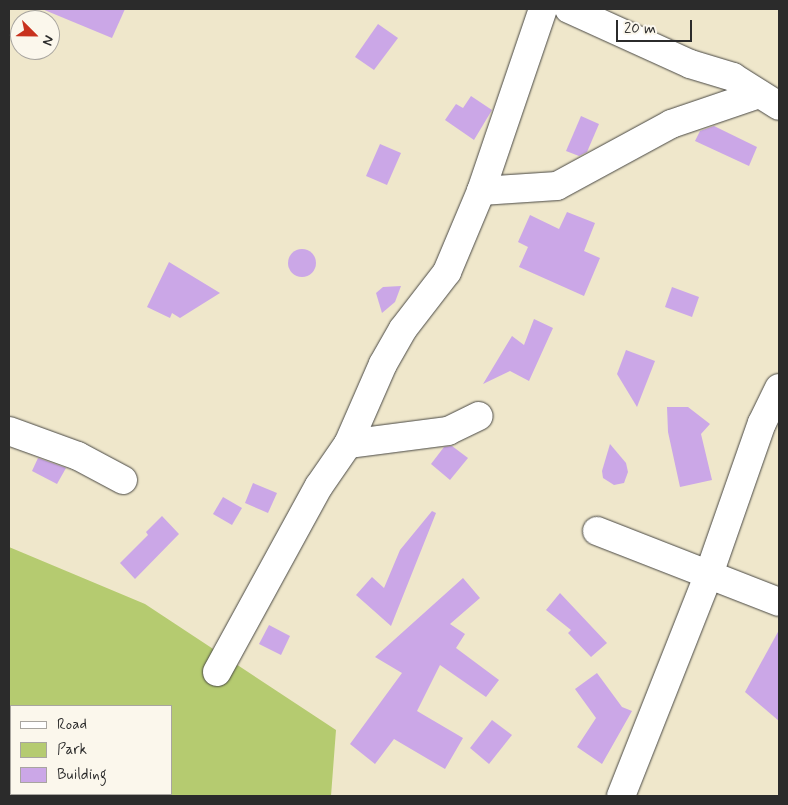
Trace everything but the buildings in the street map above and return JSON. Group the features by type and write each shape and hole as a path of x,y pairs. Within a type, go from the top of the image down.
{"street":[{"path":"217,672 319,486 348,444 383,364 403,330 447,272 481,191 543,9"},
{"path":"569,9 690,64 715,69 769,100"},
{"path":"481,191 557,186 679,121 769,100"},
{"path":"621,796 709,574 762,423 779,388"},
{"path":"348,444 448,431 479,416"},
{"path":"9,431 78,456 123,480"},
{"path":"597,531 779,602"}],"green space":[{"path":"9,547 145,604 336,730 331,796 9,796"}]}
